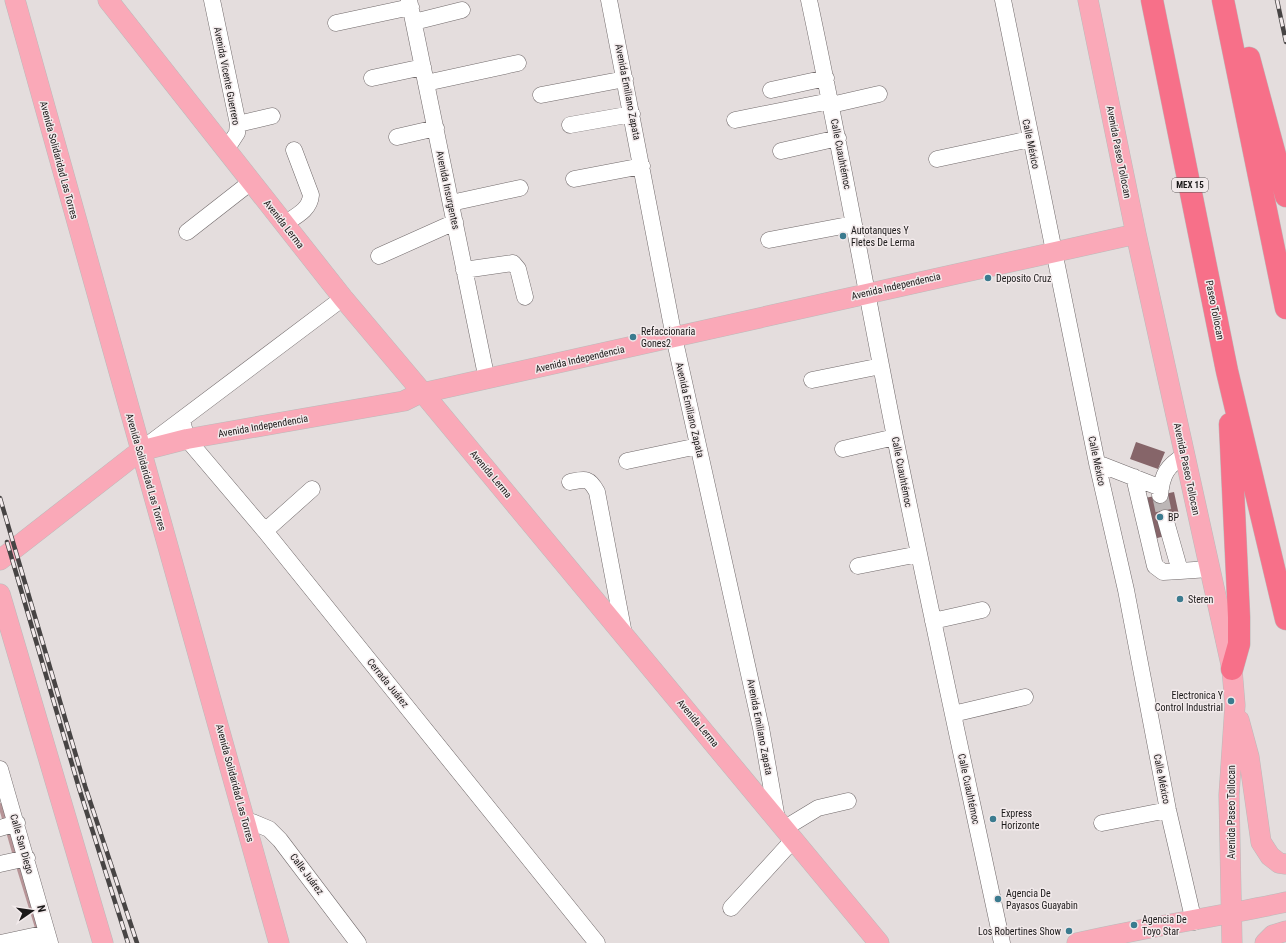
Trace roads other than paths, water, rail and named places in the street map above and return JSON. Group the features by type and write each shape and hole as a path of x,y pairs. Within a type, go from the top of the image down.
{"highway":[{"name":"Paseo Tollocan","path":"1152,0 1227,371 1286,619"},
{"path":"1223,0 1286,308"},
{"path":"1233,0 1286,196"},
{"path":"1227,371 1239,617 1239,644 1232,669"}],"main road":[{"name":"Avenida Solidaridad Las Torres","path":"15,0 140,451 279,943"},
{"name":"Avenida Lerma","path":"108,0 284,224 337,302 415,396 624,634 879,943"},
{"name":"Avenida Paseo Tollocan","path":"1088,0 1136,234 1232,669 1235,705 1229,795 1232,943"},
{"name":"Avenida Independencia","path":"0,560 140,451 184,430 415,396 866,293 1136,234"},
{"path":"0,594 103,943"},
{"path":"1235,705 1249,757 1261,842 1270,856 1279,863 1286,864"},
{"path":"1077,943 1139,936 1194,922 1286,902"},
{"path":"1265,943 1274,935 1286,931"}],"street":[{"name":"Avenida Vicente Guerrero","path":"212,0 238,124 237,133 226,150"},
{"name":"Avenida Emiliano Zapata","path":"609,0 674,337 761,728 786,829"},
{"name":"Calle Cuauhtémoc","path":"809,0 838,138 866,293 895,437 1002,943"},
{"name":"Calle México","path":"1003,0 1097,463 1126,590 1168,810 1194,922"},
{"path":"336,23 411,10 462,10"},
{"name":"Avenida Insurgentes","path":"411,10 487,380"},
{"path":"426,83 518,64"},
{"path":"372,78 423,67"},
{"path":"771,90 826,78"},
{"path":"541,95 625,79"},
{"path":"735,120 879,94"},
{"path":"570,125 632,114"},
{"path":"238,124 272,116"},
{"path":"397,137 436,128"},
{"path":"782,152 838,138"},
{"path":"937,159 1030,139"},
{"path":"284,224 307,208 311,195 294,150"},
{"path":"574,179 642,166"},
{"path":"187,232 251,182"},
{"path":"451,203 520,188"},
{"path":"379,256 455,222"},
{"path":"769,240 853,224"},
{"path":"464,270 512,263 518,269 525,297"},
{"name":"Avenida Independencia","path":"184,430 337,302"},
{"path":"812,380 881,366"},
{"name":"Cerrada Juárez","path":"184,430 597,943"},
{"path":"843,449 895,437"},
{"path":"627,461 698,446"},
{"path":"1097,463 1134,478 1160,491 1162,481 1170,465 1185,455"},
{"path":"1134,478 1155,566 1163,572 1209,569"},
{"path":"570,482 585,479 592,482 597,492 624,634"},
{"path":"265,531 312,489"},
{"path":"1164,518 1180,571"},
{"path":"858,566 919,554"},
{"path":"933,621 982,610"},
{"path":"953,714 1025,697"},
{"name":"Calle San Diego","path":"0,769 7,826 15,861 45,936"},
{"path":"731,908 786,829 818,808 848,801"},
{"path":"1102,823 1168,810"},
{"name":"Calle Juárez","path":"245,819 269,829 280,840 358,943"},
{"path":"1,943 45,936"}],"waterway":[{"path":"0,805 5,822"},
{"path":"7,828 15,856"},
{"path":"17,863 38,931"}],"tunnel":[{"path":"1160,495 1165,518"}],"railway":[{"path":"1277,0 1286,42"},
{"path":"0,498 85,786 137,943"},
{"path":"7,542 79,788 128,943"}],"place":[{"name":"Autotanques Y Fletes De Lerma","path":"843,236"},
{"name":"Deposito Cruz","path":"988,278"},
{"name":"Refaccionaria Gones2","path":"633,337"},
{"name":"BP","path":"1160,517"},
{"name":"Steren","path":"1180,599"},
{"name":"Electronica Y Control Industrial","path":"1231,701"},
{"name":"Express Horizonte","path":"993,819"},
{"name":"Agencia De Payasos Guayabin","path":"998,899"},
{"name":"Agencia De Toyo Star","path":"1134,925"},
{"name":"Los Robertines Show","path":"1069,931"}]}
